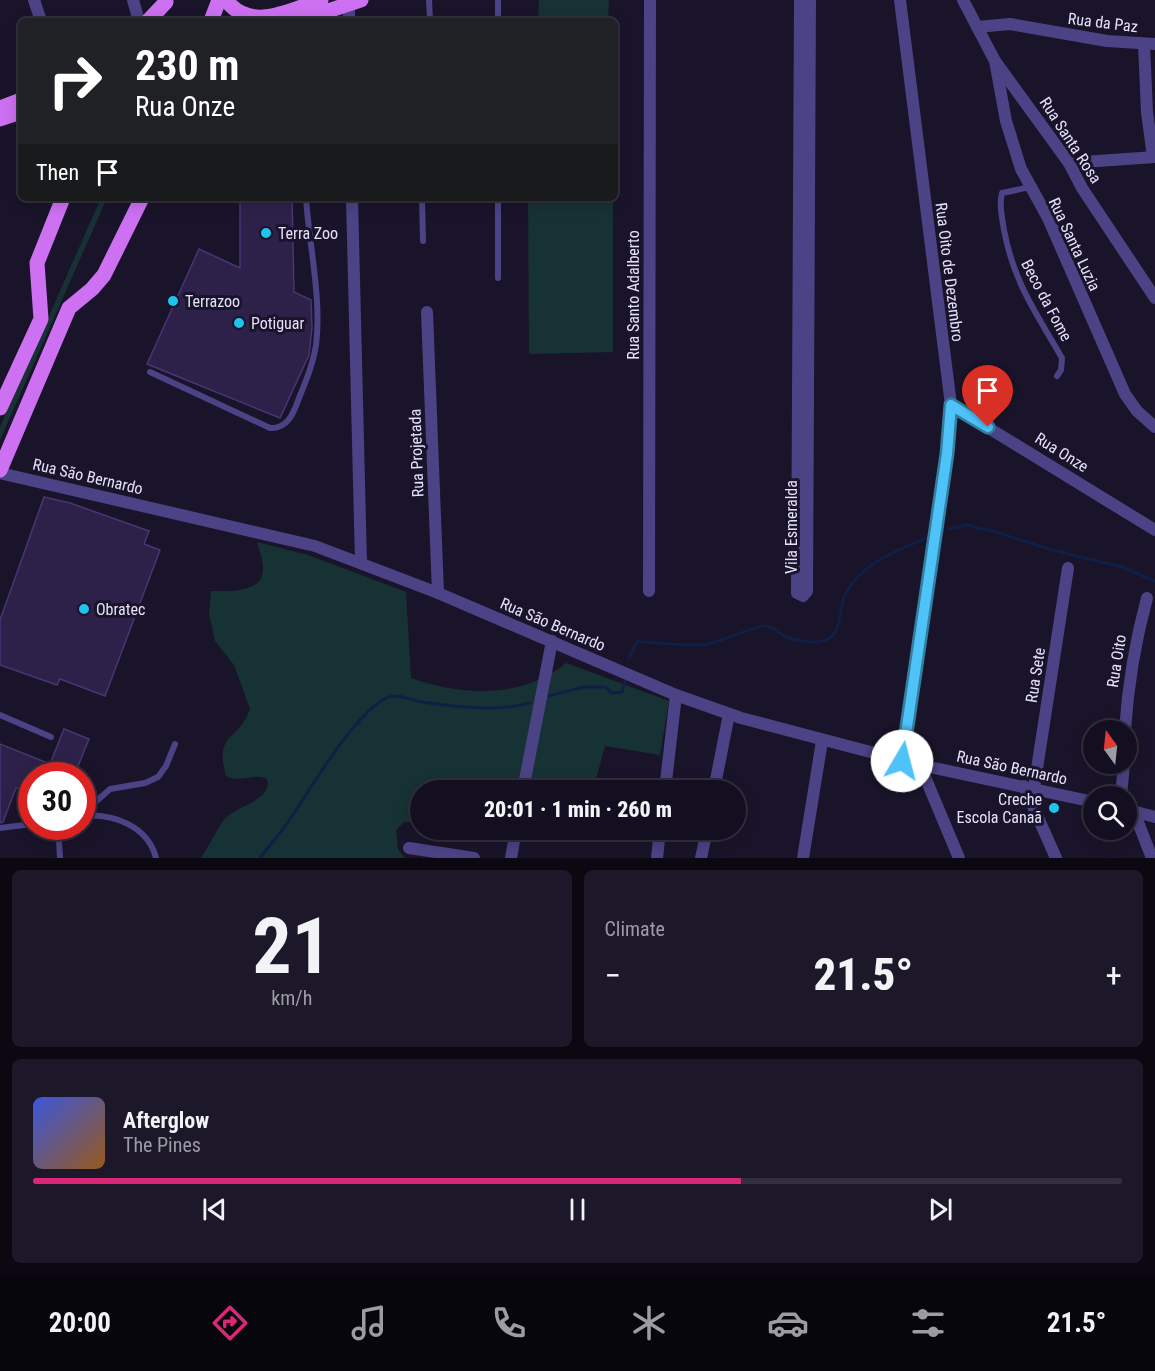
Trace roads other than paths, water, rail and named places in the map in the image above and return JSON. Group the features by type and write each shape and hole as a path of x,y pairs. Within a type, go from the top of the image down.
{"main road":[{"path":"211,18 219,0"},
{"path":"226,0 243,15 265,16 355,2"},
{"path":"295,12 321,0"},
{"path":"151,18 166,1"},
{"path":"158,18 166,1"},
{"path":"0,108 18,101"},
{"path":"0,119 18,113"},
{"path":"0,408 41,319 37,262 62,201"},
{"path":"0,472 69,308 92,289 111,264 140,201"}],"street":[{"path":"34,0 40,18"},
{"name":"Rua Santo Adalberto","path":"650,0 650,591"},
{"path":"800,0 810,0"},
{"name":"Vila Esmeralda","path":"800,0 805,91"},
{"name":"Vila Esmeralda","path":"804,232 807,591 803,596 797,593 805,91 810,0"},
{"name":"Rua Oito de Dezembro","path":"900,0 951,405 947,454 902,761"},
{"name":"Rua Santa Rosa","path":"963,0 995,61 1069,163 1082,188 1155,298"},
{"path":"136,2 139,18"},
{"path":"350,18 355,2"},
{"name":"Rua da Paz","path":"977,27 1010,24 1107,41 1150,44"},
{"path":"1069,163 1154,157 1147,112 1150,44"},
{"name":"Rua Santa Luzia","path":"995,61 1015,151 1030,187 1048,218 1125,394 1137,411 1155,427"},
{"path":"351,201 361,562"},
{"name":"Rua Projetada","path":"427,312 438,593"},
{"name":"Rua Onze","path":"951,405 1155,530"},
{"name":"Rua São Bernardo","path":"0,472 286,538 361,562 676,695 729,714 902,761 1083,799"},
{"name":"Rua Sete","path":"1029,787 1068,568"},
{"name":"Rua Oito","path":"1126,720 1127,691 1136,638 1147,598"},
{"path":"525,780 552,641"},
{"path":"666,780 676,695"},
{"path":"716,780 729,714"},
{"path":"803,858 822,741"},
{"path":"920,765 959,858"},
{"path":"1029,787 1056,858"},
{"path":"1137,813 1155,817"},
{"path":"1137,826 1152,858"},
{"path":"511,858 514,840"},
{"path":"657,858 659,840"},
{"path":"701,858 704,840"},
{"path":"410,848 474,858"}],"lane":[{"path":"429,0 430,18"},
{"path":"498,0 498,18"},
{"name":"Beco da Fome","path":"1030,187 1002,193 1000,209 1010,260 1017,280 1062,358 1061,370 1057,376"},
{"path":"150,372 270,428 277,428 287,421 293,414 308,375 316,344 316,314 306,201"},
{"path":"423,201 423,242"},
{"path":"498,201 498,278"},
{"path":"0,715 51,737"},
{"path":"96,802 110,789 145,783 158,777 166,766 175,744"},
{"path":"96,816 134,827 148,840 156,858"},
{"path":"0,828 18,826"},
{"path":"59,840 60,858"}],"waterway":[{"path":"949,529 966,525 996,532 1052,550 1122,567 1155,581"},
{"path":"629,658 637,642 707,644 762,626 772,628 786,637 797,640 815,642 827,640 837,629 847,591 863,571 930,536"},
{"path":"548,696 584,687 605,687 612,693 622,692 625,681"},
{"path":"260,858 291,818 353,728 368,711 383,700 398,696 422,702 476,708 530,703"}],"place":[{"name":"Terra Zoo","path":"266,233"},
{"name":"Terrazoo","path":"173,301"},
{"name":"Potiguar","path":"239,323"},
{"name":"Obratec","path":"84,609"},
{"name":"Creche Escola Canaã","path":"1054,808"}]}
